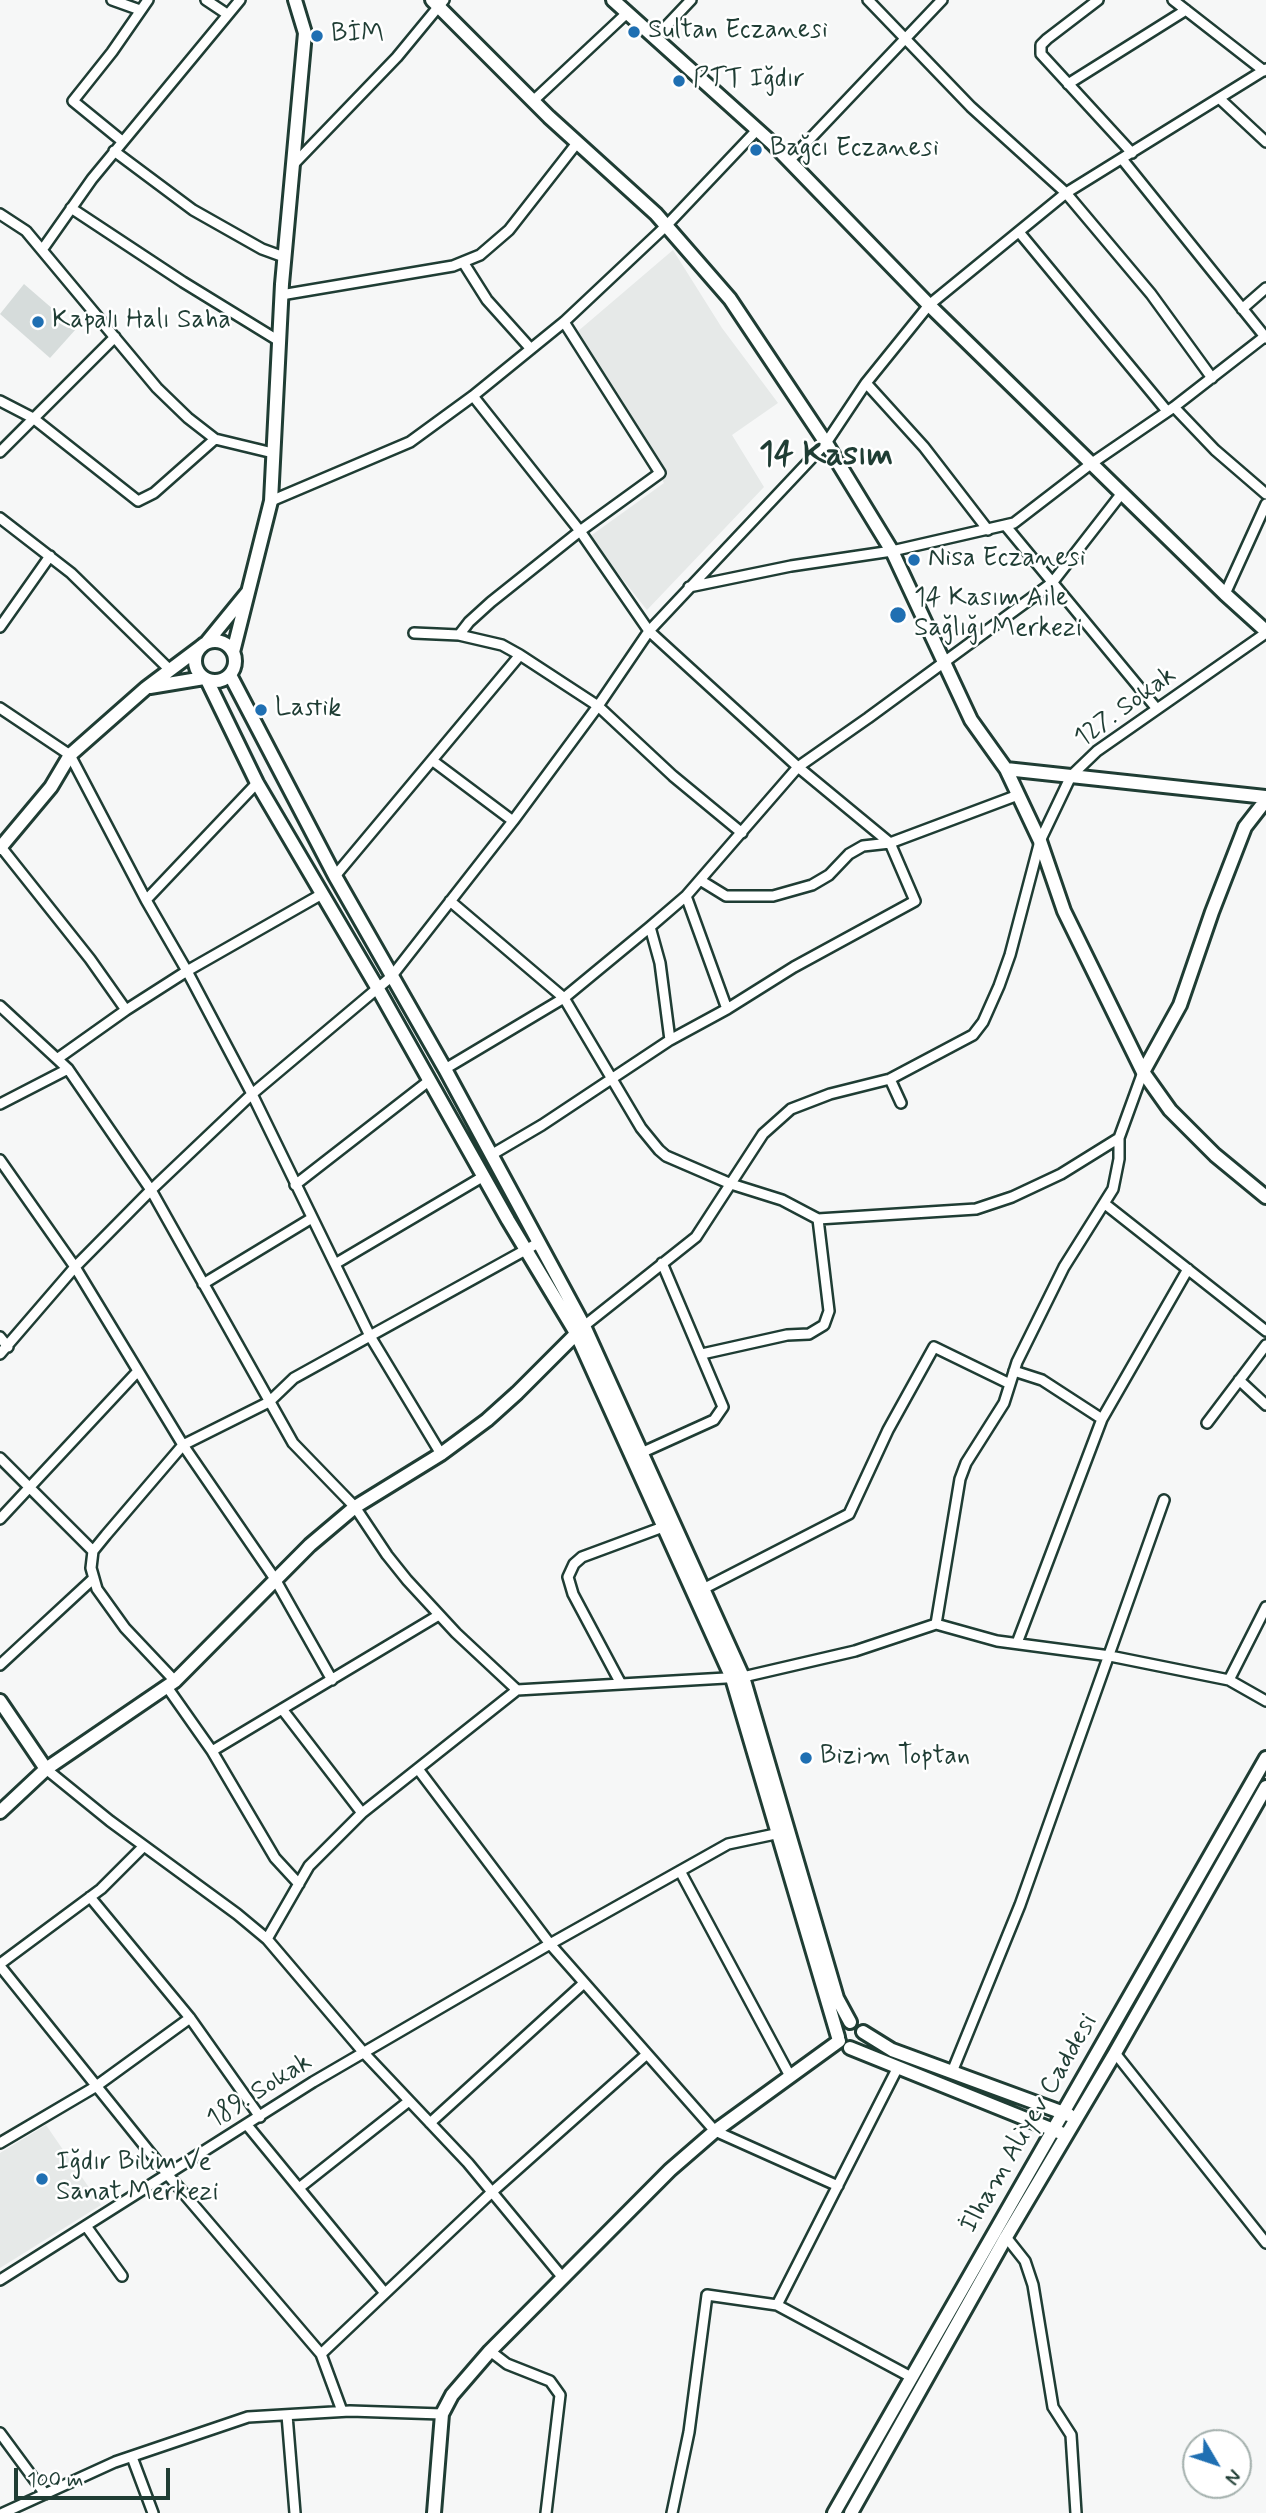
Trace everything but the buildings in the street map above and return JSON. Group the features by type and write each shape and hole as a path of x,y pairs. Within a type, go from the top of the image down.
{"street":[{"path":"112,0 141,10"},
{"path":"122,141 73,101 148,0"},
{"path":"206,0 227,14"},
{"path":"42,250 114,151 240,0"},
{"path":"146,688 206,679 219,681 230,675 235,664 233,652 271,501 281,295 305,33 296,0"},
{"path":"613,0 757,130 929,305 1266,632"},
{"path":"655,38 691,0"},
{"path":"868,0 971,107 1066,193 1151,294 1213,378"},
{"path":"789,161 942,0"},
{"path":"1098,0 1041,45 1041,54 1132,153"},
{"path":"0,1354 75,1267 151,1190 252,1094 391,978 513,821 598,706 649,631 826,443 866,383 929,305 1066,193 1265,70 1173,0"},
{"path":"292,165 397,57 438,2 533,101 666,226 730,299 826,443 892,551 971,720 1006,769 1040,841 1063,911 1143,1072 1170,1110 1215,1154 1266,1197"},
{"path":"1068,84 1186,10"},
{"path":"533,101 627,13"},
{"path":"1220,99 1266,142"},
{"path":"271,501 410,442 473,396 565,321 666,226 757,130"},
{"path":"281,295 453,266 480,255 509,230 577,143"},
{"path":"114,151 193,210 262,249 284,257"},
{"path":"690,587 791,566 892,551 1014,523 1265,338 1122,159"},
{"path":"71,208 279,341"},
{"path":"0,214 26,231 157,388 188,418 215,439 273,453"},
{"path":"1019,232 1171,409 1266,494"},
{"path":"463,262 487,300 531,349"},
{"path":"1242,309 1266,288"},
{"path":"459,635 491,601 660,473 565,321"},
{"path":"0,452 115,337"},
{"path":"866,383 923,447 988,530"},
{"path":"473,396 580,531 649,631 799,767 890,843 915,901 794,967 727,1009 670,1040 542,1125 491,1155"},
{"path":"0,401 33,418 138,501 154,494 215,439"},
{"path":"445,1069 564,998 650,927 686,896 799,767 1052,583 1122,493"},
{"path":"1225,594 1266,504"},
{"path":"0,518 86,586 170,670"},
{"path":"1005,525 1157,709"},
{"path":"0,627 50,556"},
{"path":"251,587 198,651 196,668 206,679 257,783 484,1176 533,1246"},
{"name":"127. Sokak","path":"580,1330 696,1237 763,1133 791,1109 830,1094 890,1079 973,1034 984,1022 1010,955 1040,841 1071,776 1097,751 1266,632"},
{"path":"414,633 459,635 502,645 520,655 598,706 673,776 742,833"},
{"path":"126,1010 82,949 1,848 51,787 70,755 146,688 204,644 225,644 233,652"},
{"path":"335,876 520,655"},
{"path":"230,675 335,876 491,1155 533,1246 580,1330 641,1453 703,1589 738,1677 837,1998 850,2022"},
{"path":"0,708 70,755 252,1094 370,1336 440,1454"},
{"path":"433,761 513,821"},
{"path":"936,1624 960,1479 966,1463 1004,1403 1014,1371 1064,1267 1113,1189 1119,1159 1119,1138 1143,1072 1180,1005 1245,827 1266,798 1006,769"},
{"path":"146,900 257,783"},
{"path":"700,880 726,896 773,896 812,885 829,875 849,854 863,846 890,843 1018,795"},
{"path":"57,1059 187,971 322,894"},
{"path":"686,896 727,1009"},
{"path":"450,901 564,998 641,1128 659,1150 732,1184 782,1200 818,1219 976,1209 1013,1197 1061,1174 1119,1138"},
{"path":"650,927 660,963 670,1040"},
{"path":"0,1006 68,1069 151,1190 293,1443 355,1507 387,1555 439,1615 517,1690"},
{"path":"0,1104 68,1069"},
{"path":"890,1079 901,1102"},
{"path":"295,1185 430,1080"},
{"path":"0,1160 75,1267 183,1445 275,1579 332,1680"},
{"path":"335,1264 484,1176"},
{"path":"1105,1204 1266,1331"},
{"path":"203,1283 312,1218"},
{"path":"702,1354 787,1335 810,1334 824,1325 829,1311 818,1219"},
{"path":"299,1884 275,1858 171,1684 97,1589 91,1568 93,1551 183,1445 268,1402 294,1378 533,1246"},
{"path":"641,1453 714,1420 723,1407 662,1263"},
{"path":"1017,1643 1102,1419 1188,1269"},
{"path":"0,1812 46,1769 171,1684 310,1545 355,1507 440,1454 487,1420 580,1330"},
{"path":"580,1330 663,1527 738,1677 779,1833 842,2042 897,2068 1060,2132"},
{"path":"0,1337 8,1346"},
{"path":"1207,1423 1266,1345"},
{"path":"703,1589 849,1514 888,1430 934,1347 1010,1384"},
{"path":"0,1519 138,1371"},
{"path":"1014,1371 1042,1380 1102,1419"},
{"path":"1239,1380 1266,1405"},
{"path":"0,1458 93,1551"},
{"path":"952,2072 1020,1905 1164,1500"},
{"path":"621,1684 573,1594 568,1577 575,1563 582,1558 663,1527"},
{"path":"0,1665 94,1578"},
{"path":"1229,1680 1266,1606"},
{"path":"212,1751 439,1615"},
{"path":"267,1939 309,1866 362,1813 517,1690 738,1677 855,1651 936,1624 997,1641 1110,1656 1229,1680 1266,1701"},
{"path":"0,1701 46,1769 110,1821 267,1939 365,2053 492,2192 563,2278"},
{"path":"282,1709 362,1813"},
{"name":"İlham Aliyev Caddesi","path":"834,2513 911,2377 1070,2115 1266,1758"},
{"path":"418,1769 550,1944 715,2131 838,2186"},
{"name":"İlham Aliyev Caddesi","path":"1070,2115 1115,2053 1266,1787"},
{"name":"189. Sokak","path":"0,2280 260,2116 550,1944 728,1844 779,1833"},
{"path":"144,1846 90,1897 0,1965 95,2087 321,2354 342,2411"},
{"path":"680,1871 790,2076"},
{"path":"90,1897 190,2018 260,2116"},
{"path":"430,2123 584,1983"},
{"path":"0,2143 95,2087 190,2018"},
{"path":"842,2042 839,2028 850,2022 858,2024 863,2032 892,2050 1070,2115"},
{"path":"434,2513 442,2414 452,2395 490,2351 670,2170 715,2131 842,2042 861,2043 863,2032"},
{"path":"1115,2053 1266,2243"},
{"path":"321,2354 492,2192 647,2054"},
{"path":"777,2305 897,2068"},
{"path":"299,2188 409,2101"},
{"path":"247,2125 384,2292"},
{"name":"İlham Aliyev Caddesi","path":"851,2513 1006,2237 1060,2132"},
{"path":"86,2225 122,2276"},
{"path":"1006,2237 1025,2261 1032,2285 1053,2407 1071,2435 1076,2513"},
{"path":"672,2513 689,2432 707,2295 777,2305 911,2377"},
{"path":"490,2351 507,2364 550,2381 560,2395 545,2513"},
{"path":"3,2513 132,2457 248,2417 342,2411 442,2414"},
{"path":"287,2415 295,2513"},
{"path":"0,2433 45,2494"},
{"path":"132,2457 153,2513"}],"shaded area":[{"path":"673,250 722,328 778,403 732,435 764,487 647,610 589,537 664,483 577,332"},
{"name":"Kapalı Halı Saha","path":"24,284 76,329 50,358 0,314"},
{"name":"Iğdır Bilim Ve Sanat Merkezi","path":"46,2125 101,2205 0,2268 0,2153"}],"place":[{"name":"Sultan Eczanesi","path":"634,32"},
{"name":"BİM","path":"317,36"},
{"name":"PTT Iğdır","path":"679,81"},
{"name":"Bağcı Eczanesi","path":"756,150"},
{"name":"Kapalı Halı Saha","path":"38,322"},
{"name":"Nisa Eczanesi","path":"914,560"},
{"name":"14 Kasım Aile Sağlığı Merkezi","path":"898,615"},
{"name":"Lastik","path":"261,710"},
{"name":"Bizim Toptan","path":"806,1758"},
{"name":"Iğdır Bilim Ve Sanat Merkezi","path":"42,2179"}],"district":[{"name":"14 Kasım","path":"826,457"}]}
